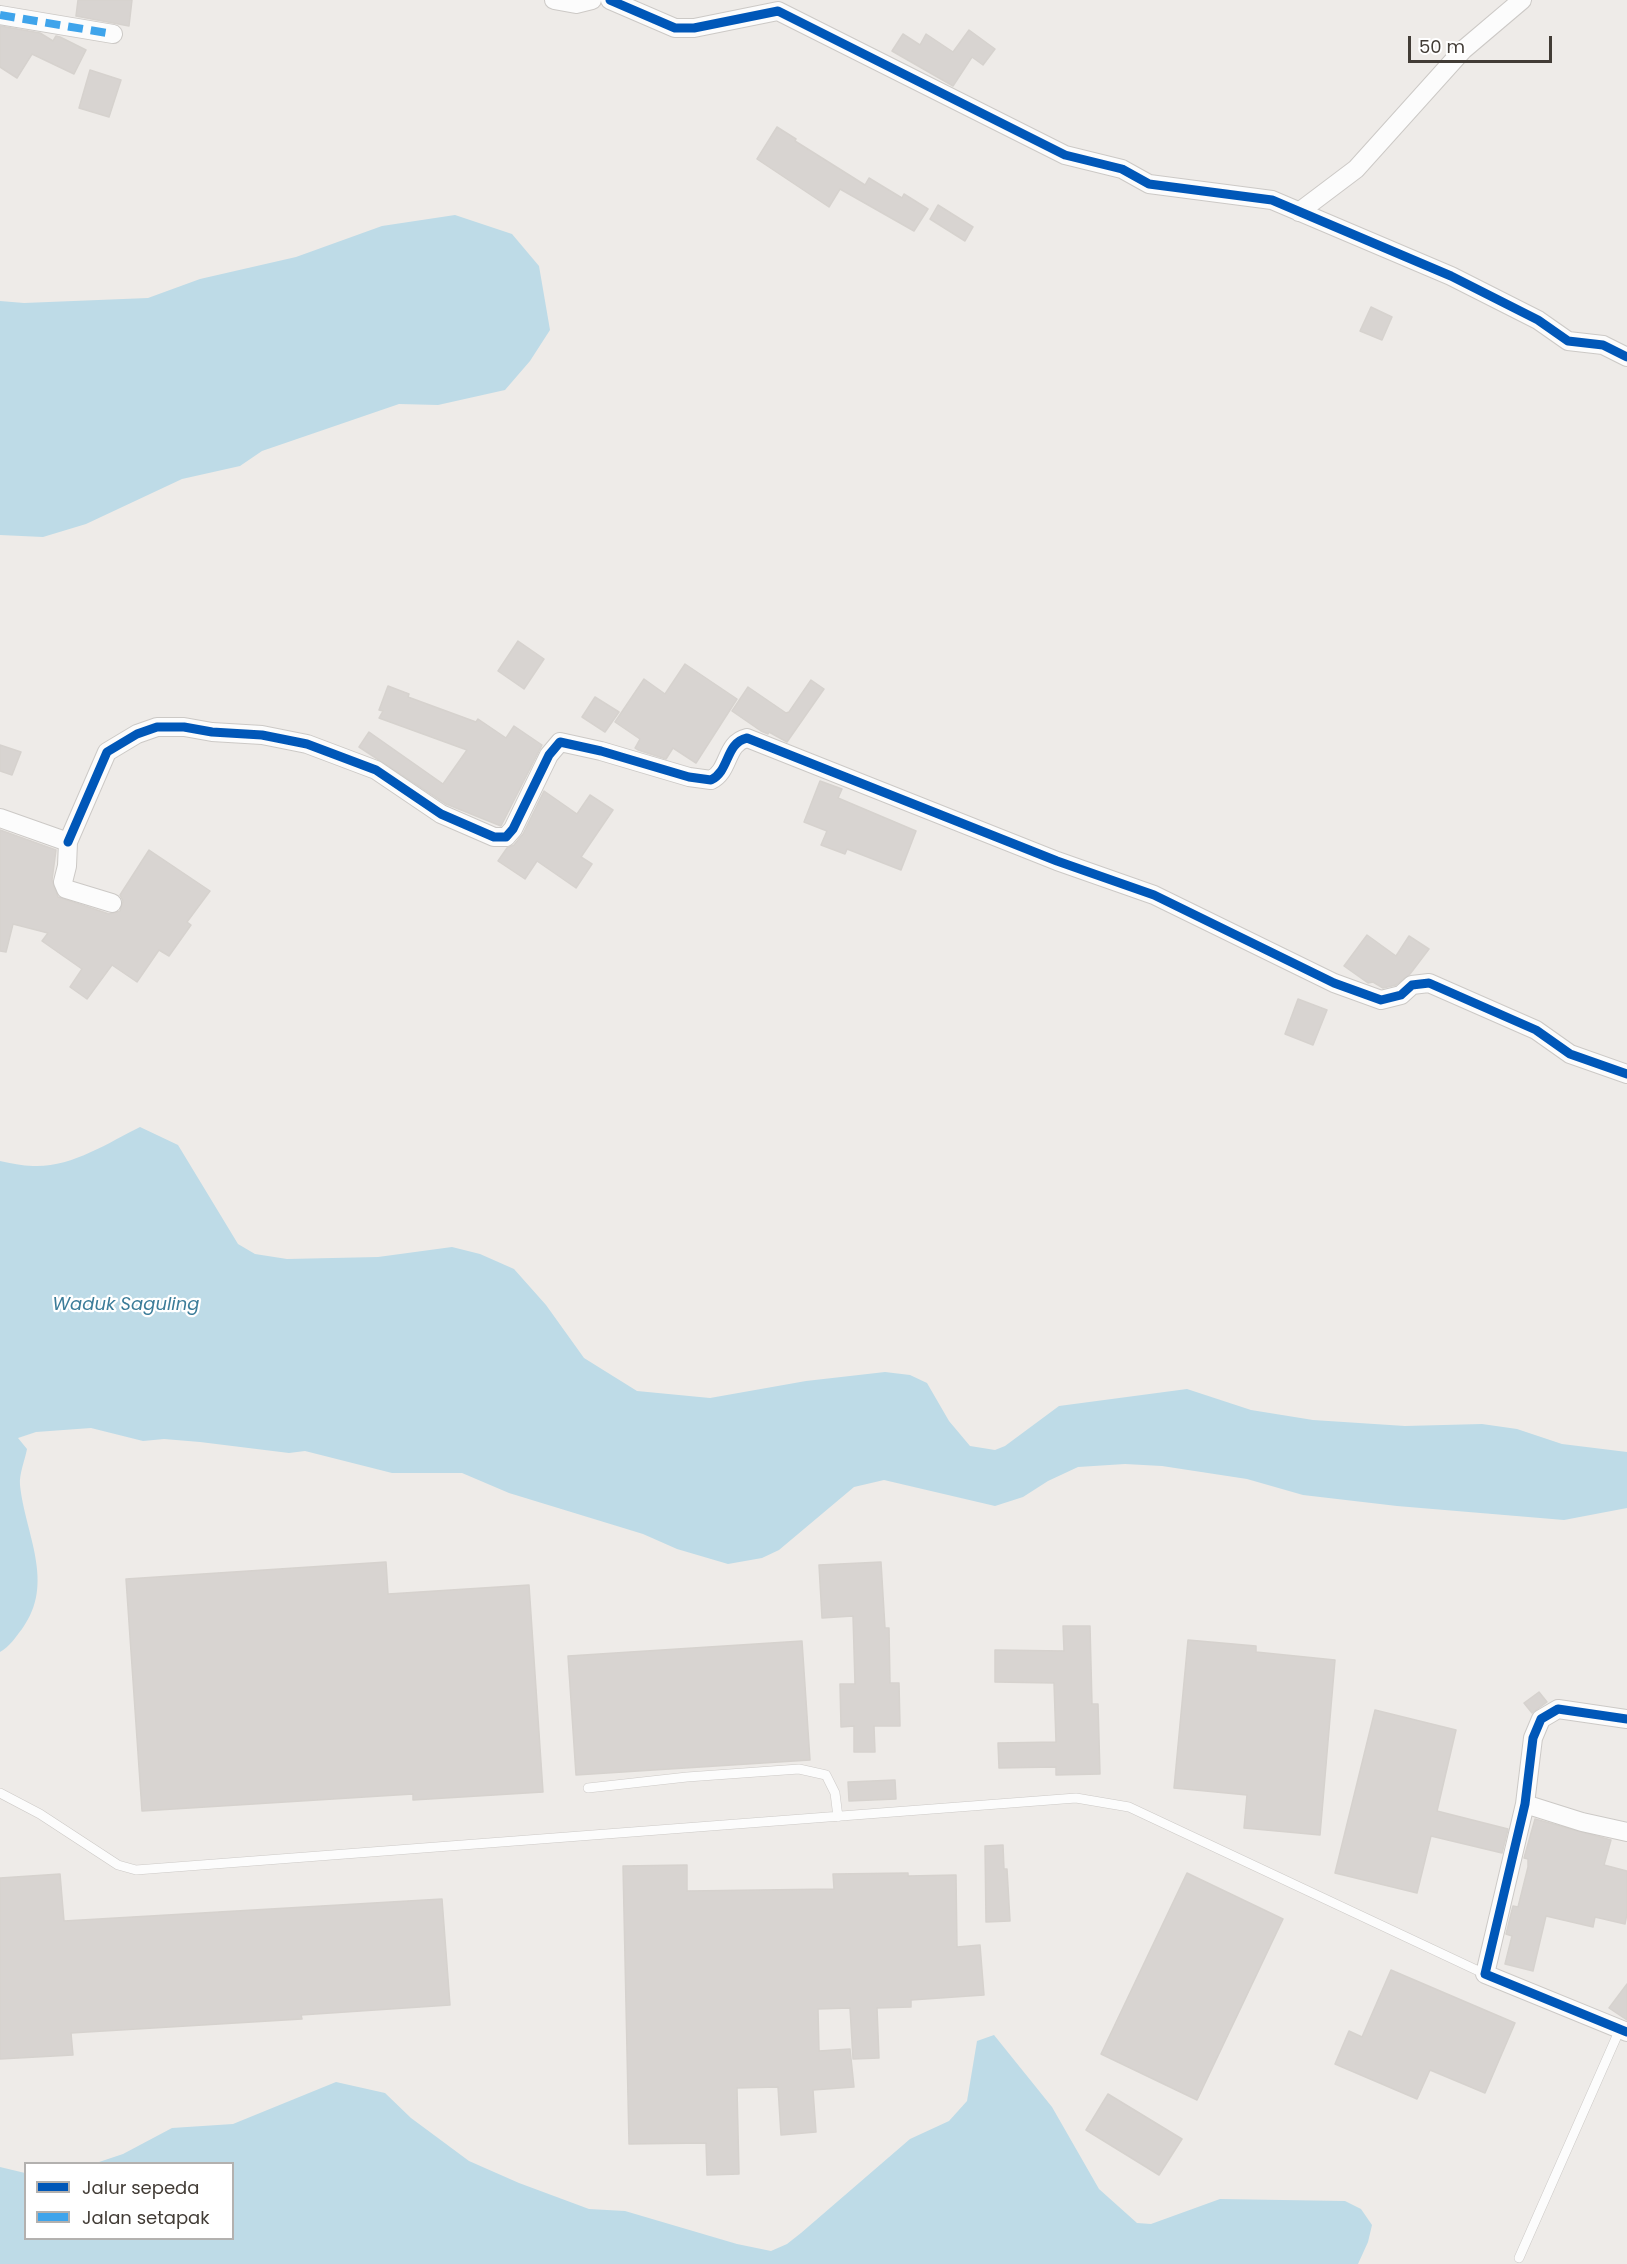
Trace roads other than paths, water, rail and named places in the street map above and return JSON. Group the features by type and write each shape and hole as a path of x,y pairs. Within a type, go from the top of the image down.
{"street":[{"path":"554,0 576,4 592,0"},
{"path":"610,0 675,27 694,28 778,11 1065,155 1122,169 1149,184 1272,200 1451,276 1538,320 1568,340 1603,345 1627,357"},
{"path":"1299,212 1356,169 1458,56 1522,0"},
{"path":"0,15 114,34"},
{"path":"112,903 66,888 63,882 67,866 68,842 107,752 137,734 157,727 184,727 212,732 262,735 307,744 363,764 400,785 441,814 494,837 506,837 513,829 549,755 560,742 601,751 689,777 711,780 722,772 734,746 747,738 1057,861 1154,895 1334,983 1381,1000 1401,995 1412,986 1429,983 1536,1030 1570,1054 1627,1074"},
{"path":"0,818 68,842"},
{"path":"1623,2031 1485,1974 1525,1804 1533,1738 1541,1719 1558,1709 1627,1719"},
{"path":"1525,1804 1582,1822 1627,1832"}],"lane":[{"path":"588,1788 687,1777 800,1769 826,1775 835,1793 837,1817"},
{"path":"0,1793 40,1814 118,1865 136,1870 1076,1798 1129,1807 1485,1974"},
{"path":"1520,2258 1623,2031"}],"water":[{"path":"455,215 512,234 539,266 550,330 530,361 505,390 438,405 399,404 262,451 240,466 182,479 86,524 43,537 0,535 0,301 24,303 148,298 200,279 296,257 382,226"},
{"name":"Waduk Saguling","path":"140,1127 178,1145 238,1244 255,1254 287,1259 378,1257 452,1247 480,1254 514,1269 546,1305 584,1358 637,1391 710,1398 806,1381 885,1372 910,1375 927,1383 949,1421 970,1446 995,1450 1005,1446 1059,1406 1187,1389 1251,1410 1313,1420 1405,1426 1482,1424 1517,1429 1562,1444 1627,1452 1627,1508 1564,1520 1397,1506 1303,1495 1247,1479 1162,1466 1125,1464 1078,1467 1048,1481 1023,1497 995,1506 884,1480 854,1487 779,1550 762,1558 728,1564 677,1549 643,1534 509,1493 462,1473 392,1473 305,1451 289,1453 164,1439 143,1441 91,1428 36,1432 18,1438 27,1449 20,1485 36,1558 37,1594 32,1612 22,1629 0,1652 0,1161 29,1166 61,1163 75,1159"},
{"path":"994,2035 1052,2107 1099,2189 1137,2223 1151,2224 1220,2199 1345,2201 1361,2209 1372,2225 1368,2242 1358,2264 0,2264 0,2167 24,2173 24,2240 234,2240 234,2162 99,2162 123,2154 172,2128 233,2124 336,2082 385,2093 411,2118 469,2161 519,2183 589,2209 625,2211 737,2244 771,2251 787,2244 801,2233 910,2139 949,2121 967,2101 977,2041"}]}
